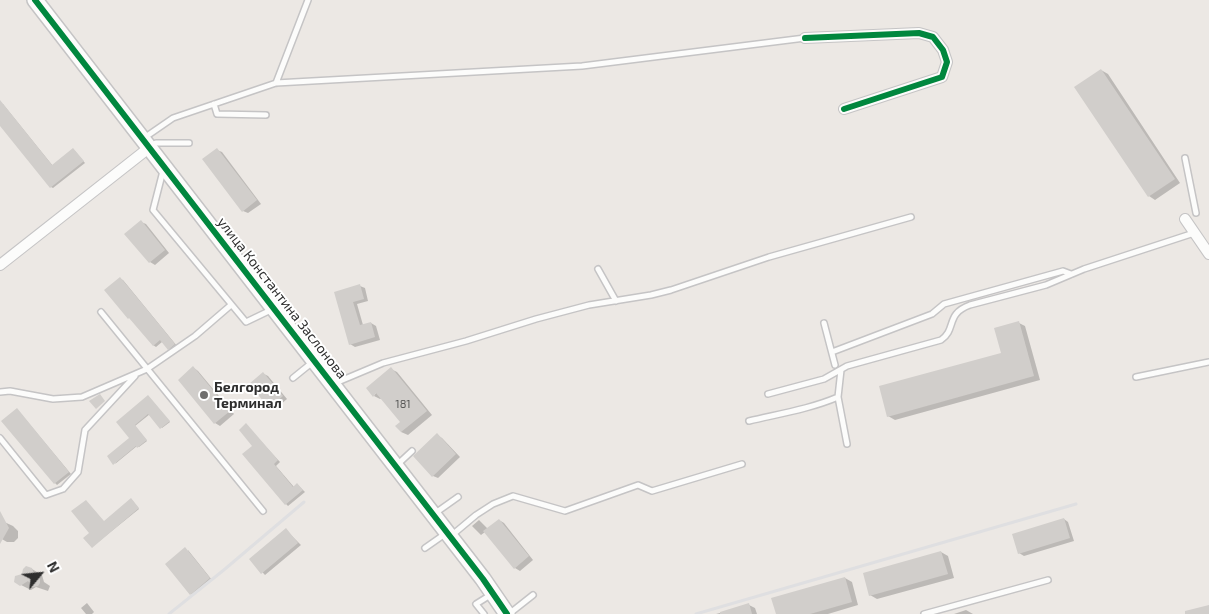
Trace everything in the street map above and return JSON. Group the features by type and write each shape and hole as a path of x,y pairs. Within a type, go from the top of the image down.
{"street":[{"name":"улица Константина Заслонова","path":"35,0 396,466 508,614"},
{"path":"805,38 920,33 933,37 943,50 947,62 942,76 844,109"},
{"path":"0,265 146,143"},
{"path":"1185,219 1209,254"}],"lane":[{"path":"276,83 308,0"},
{"path":"146,143 173,118 276,83 582,66 805,38"},
{"path":"214,104 217,114 266,114"},
{"path":"146,143 189,143"},
{"path":"1185,158 1196,212"},
{"path":"164,166 153,210 246,322 274,309"},
{"path":"332,384 396,359 466,341 564,311 671,290 770,257 911,217"},
{"path":"768,394 824,379 851,365 941,340 948,334 955,314 963,308 1046,285 1071,274 1195,233"},
{"path":"598,269 616,300"},
{"path":"832,352 932,314 944,304 1063,271 1071,274"},
{"path":"0,392 10,391 53,399 82,397 147,369 195,336 231,305"},
{"path":"101,312 263,511"},
{"path":"824,323 835,365"},
{"path":"293,378 314,361"},
{"path":"1136,377 1209,362"},
{"path":"841,370 838,397 847,444"},
{"path":"0,438 46,495 63,489 78,472 86,430 137,374"},
{"path":"749,421 786,413 838,397"},
{"path":"396,466 412,451"},
{"path":"425,548 449,535 493,504 513,496 564,511 638,485 652,491 742,464"},
{"path":"433,515 458,496"},
{"path":"924,614 1048,580"},
{"path":"484,614 476,604 493,594"},
{"path":"508,614 533,595"}],"building":[{"path":"1101,69 1175,179 1148,197 1074,87"},
{"path":"0,100 52,165 73,148 84,161 50,188 0,126"},
{"path":"217,148 257,200 242,212 202,159"},
{"path":"141,220 165,250 149,263 124,234"},
{"path":"120,277 175,344 168,350 160,340 153,346 104,290"},
{"path":"360,284 364,299 353,302 360,325 371,322 375,337 349,345 334,292"},
{"path":"1019,321 1034,376 887,417 879,386 1001,353 994,328"},
{"name":"Белгород Терминал","path":"193,366 230,411 214,424 178,380"},
{"path":"391,367 427,411 401,432 395,426 400,422 376,393 373,397 366,388"},
{"path":"263,372 283,396 269,408 249,384"},
{"path":"100,394 105,401 96,409 89,401"},
{"path":"148,395 170,421 160,429 148,414 135,425 147,440 137,448 136,446 113,465 107,456 129,438 116,422"},
{"path":"17,408 69,472 54,484 1,421"},
{"path":"246,423 278,460 274,464 293,487 297,483 303,490 285,505 242,454 252,446 239,430"},
{"path":"437,433 456,454 432,477 413,456"},
{"path":"131,498 139,508 92,548 83,538 89,533 71,511 86,500 104,521"},
{"path":"0,511 9,528 0,544"},
{"path":"1064,518 1070,538 1018,554 1012,534"},
{"path":"499,519 529,556 514,569 483,531"},
{"path":"286,528 298,543 261,574 249,559"},
{"path":"185,547 210,578 190,595 165,564"},
{"path":"941,551 948,574 869,596 863,573"},
{"path":"26,566 32,568 34,575 40,579 38,586 33,587 28,581 20,586 14,582 15,576 22,574"},
{"path":"845,577 852,602 810,614 776,614 771,598"},
{"path":"749,603 752,614 720,614 720,612"},
{"path":"1209,605 1209,614 1185,614 1185,611"}],"railway":[{"path":"169,614 304,502"},
{"path":"696,614 1076,504"}],"cycle path":[{"path":"35,0 483,579 507,614"},
{"path":"805,38 919,33 933,37 943,50 947,62 942,77 844,109"}],"place":[{"name":"Белгород Терминал","path":"204,395"}]}
